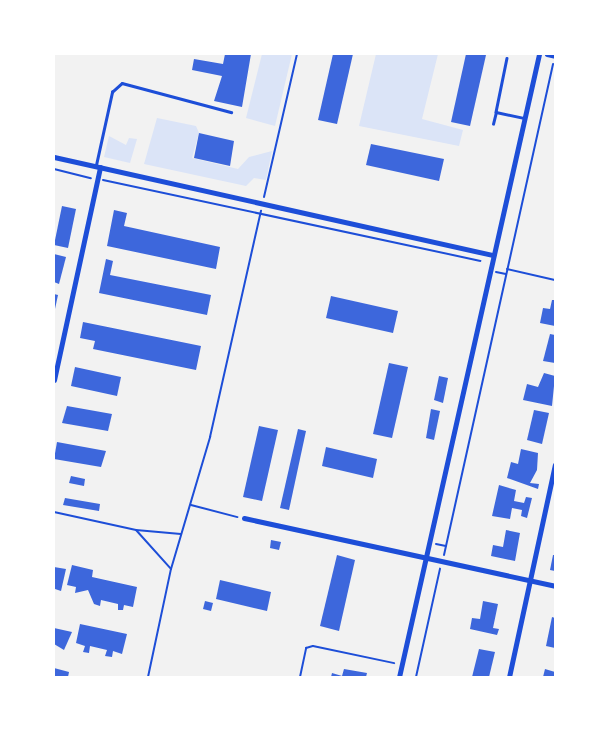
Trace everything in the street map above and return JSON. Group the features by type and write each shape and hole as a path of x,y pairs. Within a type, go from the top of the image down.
{"street":[{"path":"399,677 539,54"},
{"path":"547,54 555,56"},
{"path":"54,157 493,255"},
{"path":"54,380 98,167"},
{"path":"509,677 555,465"},
{"path":"244,518 555,586"}],"lane":[{"path":"493,124 507,58"},
{"path":"98,167 112,92 122,83 232,112"},
{"path":"496,112 525,118"}],"path":[{"path":"148,677 171,570 191,505 297,54"},
{"path":"416,677 555,56"},
{"path":"54,169 480,261"},
{"path":"507,269 555,280"},
{"path":"191,505 244,518"},
{"path":"54,512 136,530 181,534"},
{"path":"136,530 171,570"},
{"path":"300,677 306,648 313,646 395,664"}],"shaded area":[{"path":"262,54 292,54 275,126 246,118"},
{"path":"376,54 438,54 422,119 463,130 459,146 359,126"},
{"path":"157,118 196,126 199,133 192,158 238,169 249,157 272,151 266,180 254,178 246,186 144,164"},
{"path":"109,136 126,145 129,138 137,139 130,163 104,157"}],"building":[{"path":"225,54 251,54 242,107 214,101 222,76 192,70 194,59 223,64"},
{"path":"333,54 353,54 337,124 318,120"},
{"path":"466,54 486,55 470,126 451,122"},
{"path":"199,133 234,141 230,166 194,158"},
{"path":"371,144 444,159 439,181 366,165"},
{"path":"62,206 76,209 68,248 54,245"},
{"path":"114,210 127,213 124,226 220,247 216,269 107,246"},
{"path":"54,254 66,257 59,284 54,282"},
{"path":"106,259 113,261 110,275 211,295 207,315 99,293"},
{"path":"54,294 58,295 55,309 54,309"},
{"path":"331,296 398,311 393,333 326,318"},
{"path":"552,300 555,300 555,326 540,323 543,308 550,309"},
{"path":"83,322 201,346 196,370 93,349 95,341 80,338"},
{"path":"550,334 555,335 555,363 543,361"},
{"path":"389,363 408,367 392,438 373,434"},
{"path":"75,367 121,377 117,396 71,386"},
{"path":"544,373 555,376 552,406 523,400 527,384 538,387"},
{"path":"439,376 448,378 443,403 434,400"},
{"path":"67,406 112,414 108,431 62,423"},
{"path":"431,409 440,411 434,440 426,438"},
{"path":"534,410 549,413 542,444 527,440"},
{"path":"259,426 278,430 262,501 243,497"},
{"path":"298,429 306,431 289,510 280,508"},
{"path":"57,442 106,451 101,467 54,459"},
{"path":"326,447 377,459 373,478 322,466"},
{"path":"521,449 538,453 537,470 530,483 539,484 538,489 507,478 511,462 518,464"},
{"path":"71,476 85,479 84,486 69,483"},
{"path":"499,485 516,490 514,501 524,503 526,497 532,498 527,518 521,516 522,510 512,508 510,519 492,516"},
{"path":"65,498 100,504 99,511 63,505"},
{"path":"506,530 520,533 515,561 491,556 493,545 503,547"},
{"path":"271,540 281,542 279,550 270,548"},
{"path":"337,555 355,560 339,631 320,626"},
{"path":"553,555 555,555 555,571 550,570"},
{"path":"72,565 93,570 92,577 137,587 133,607 124,605 123,610 118,610 118,604 101,600 100,606 94,604 88,590 75,593 76,587 67,585"},
{"path":"54,567 66,569 61,591 55,589"},
{"path":"220,580 271,592 267,611 216,599"},
{"path":"205,601 213,603 211,611 203,609"},
{"path":"483,601 498,604 493,628 499,629 497,635 470,629 472,618 480,619"},
{"path":"552,617 555,618 555,648 546,646"},
{"path":"80,624 127,634 122,654 113,651 112,657 105,656 107,650 90,646 89,653 83,652 85,646 76,643"},
{"path":"54,628 72,632 64,650 54,644"},
{"path":"479,649 495,652 489,677 472,677"},
{"path":"54,668 69,672 68,677 54,677"},
{"path":"344,669 367,673 366,677 331,677 332,673 342,676"},
{"path":"545,669 555,672 555,677 543,677"}]}
